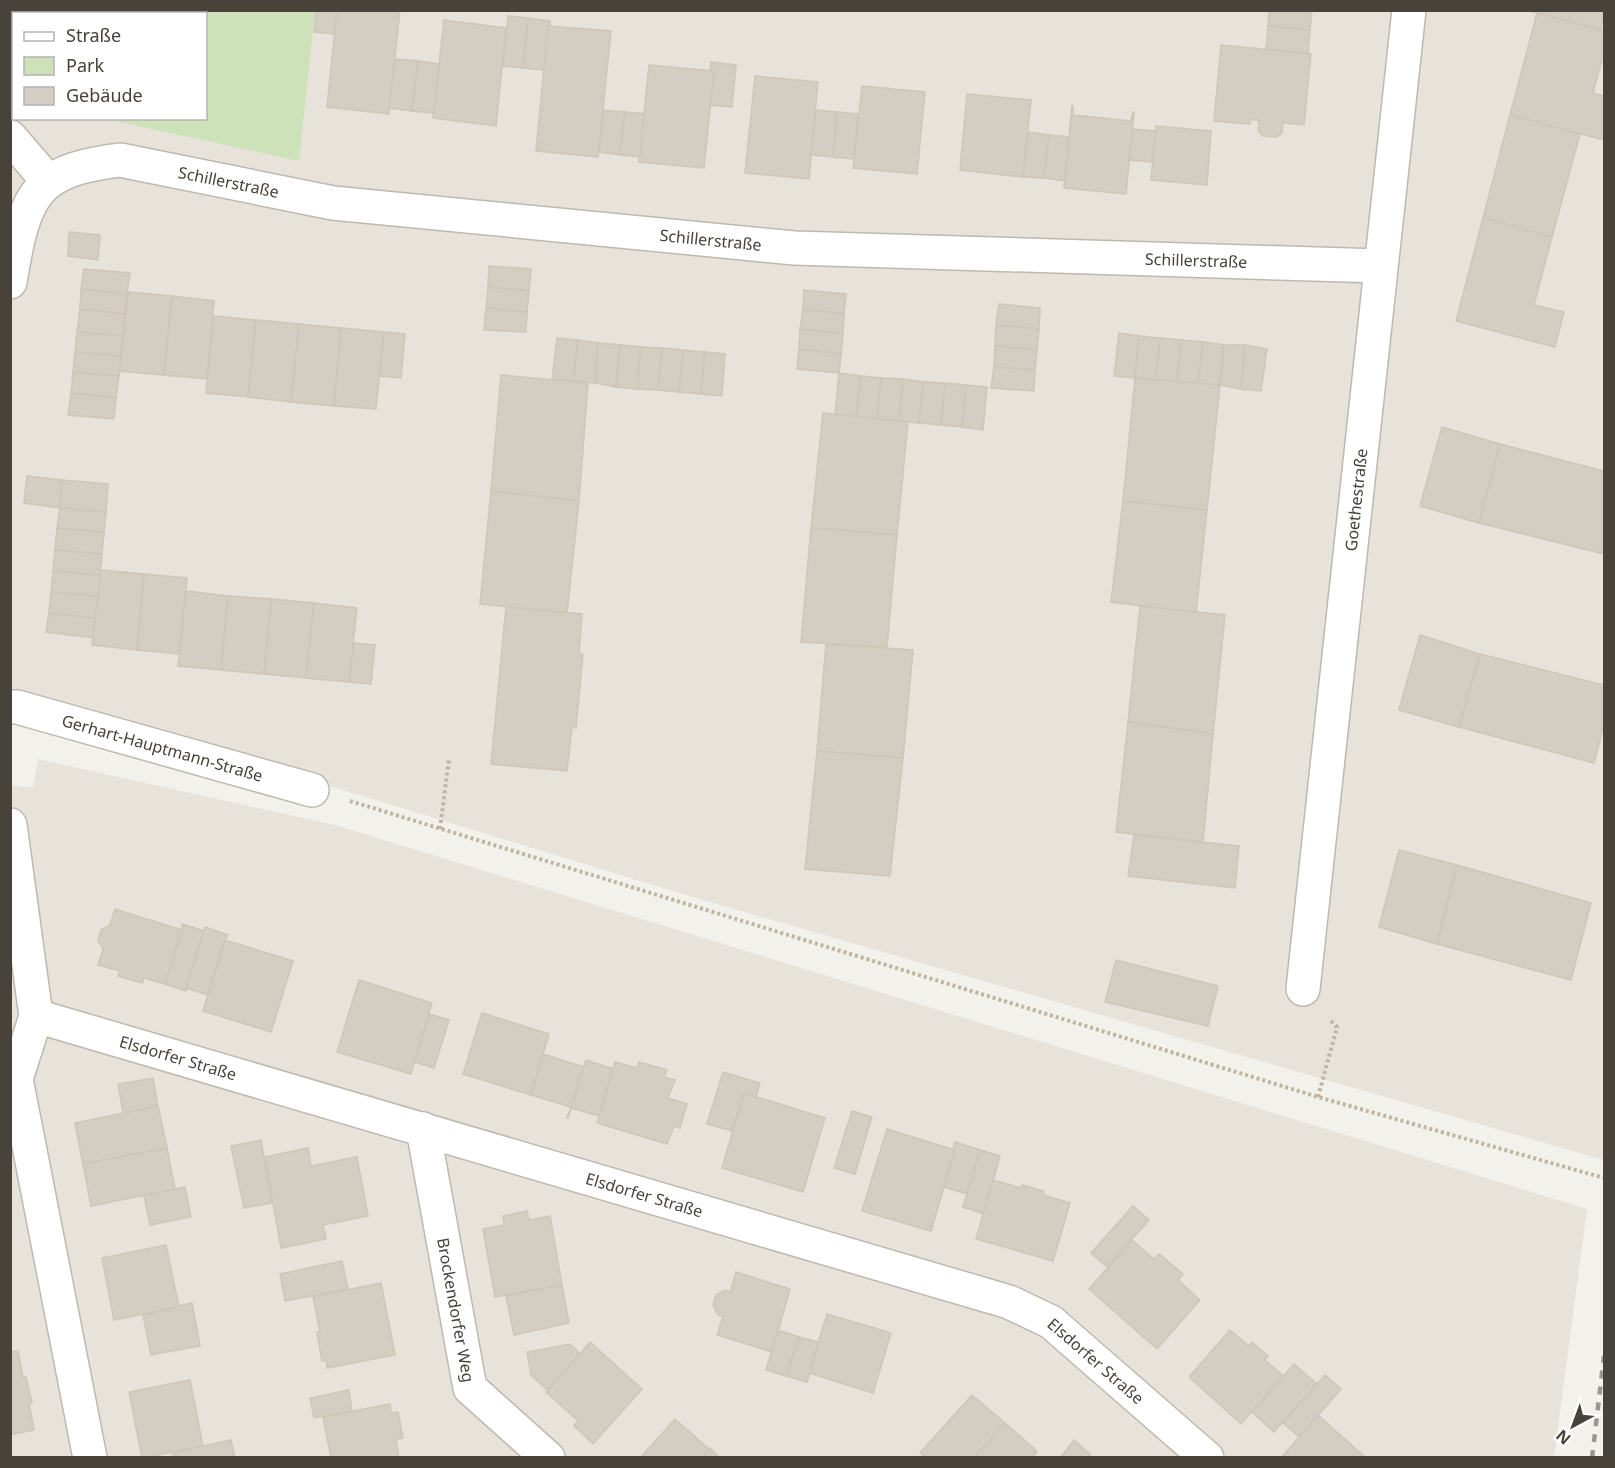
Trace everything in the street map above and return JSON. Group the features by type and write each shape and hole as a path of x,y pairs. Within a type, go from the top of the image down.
{"street":[{"name":"Goethestraße","path":"1303,989 1409,10"},
{"path":"10,137 48,181 28,206 16,246 10,282"},
{"name":"Schillerstraße","path":"48,181 95,163 120,160 333,203 794,248 1380,266"},
{"name":"Gerhart-Hauptmann-Straße","path":"10,707 17,707 312,790"},
{"path":"10,825 36,1016 16,1079 90,1458"},
{"name":"Elsdorfer Straße","path":"36,1016 1009,1302 1051,1322 1207,1458"},
{"name":"Brockendorfer Weg","path":"423,1130 470,1388 548,1458"}],"path":[{"path":"440,829 449,759"},
{"path":"312,790 1318,1097 1605,1178"},
{"path":"1303,989 1337,1028 1318,1097"}],"shaded area":[{"path":"10,11 1604,11 1604,1160 689,896 330,786 11,703"},
{"path":"38,759 335,825 1587,1209 1554,1457 11,1458 10,785 33,788"}],"green space":[{"path":"56,10 315,11 299,161 111,120 207,120 207,12 56,12"}],"building":[{"path":"316,10 337,10 335,34 314,32"},
{"path":"337,10 400,10 389,114 327,107"},
{"path":"1269,10 1312,10 1310,30 1268,26"},
{"path":"1526,10 1571,10 1568,21"},
{"path":"1571,10 1604,10 1601,30 1568,21"},
{"path":"1537,13 1604,31 1604,52 1593,93 1604,96 1604,140 1510,115"},
{"path":"508,16 528,18 523,68 503,66"},
{"path":"528,18 550,21 544,70 523,68"},
{"path":"444,20 506,28 496,126 433,118"},
{"path":"548,26 611,31 598,157 536,151"},
{"path":"1268,26 1310,30 1308,54 1266,49"},
{"path":"1221,45 1311,54 1304,125 1283,123 1282,133 1277,137 1263,136 1258,131 1259,120 1250,120 1250,124 1214,121"},
{"path":"395,59 418,61 412,111 389,108"},
{"path":"418,61 439,64 434,113 412,111"},
{"path":"711,62 736,65 732,107 710,105 714,71 710,71"},
{"path":"649,65 714,71 704,168 639,162"},
{"path":"755,76 818,82 809,179 745,173"},
{"path":"862,86 925,92 917,174 853,168"},
{"path":"967,94 1031,100 1023,177 960,170"},
{"path":"1072,106 1073,115 1131,121 1134,112 1126,194 1064,188"},
{"path":"604,110 625,112 620,155 599,152"},
{"path":"816,110 837,112 833,157 811,155"},
{"path":"625,112 644,114 640,157 620,155"},
{"path":"837,112 858,114 854,159 833,157"},
{"path":"1510,115 1580,134 1552,237 1483,218"},
{"path":"1156,126 1211,131 1207,185 1151,180"},
{"path":"1133,129 1155,131 1152,162 1129,160"},
{"path":"1028,132 1049,135 1044,178 1023,177"},
{"path":"1049,135 1069,137 1065,181 1044,178"},
{"path":"1483,218 1552,237 1534,305 1564,312 1555,347 1456,321"},
{"path":"69,232 100,235 98,260 68,256"},
{"path":"489,266 531,269 529,291 488,287"},
{"path":"84,269 130,273 127,294 81,289"},
{"path":"488,287 529,291 527,312 486,308"},
{"path":"81,289 127,294 125,314 80,309"},
{"path":"804,290 846,294 844,314 803,309"},
{"path":"128,292 172,296 164,375 119,371"},
{"path":"172,296 214,301 207,379 164,375"},
{"path":"999,304 1040,308 1039,329 996,325"},
{"path":"486,308 527,312 526,332 484,330"},
{"path":"80,309 125,314 123,336 77,332"},
{"path":"803,309 844,314 843,334 800,329"},
{"path":"214,316 256,320 248,397 206,393"},
{"path":"256,320 299,324 291,402 248,397"},
{"path":"299,324 341,328 334,406 291,402"},
{"path":"996,325 1039,329 1037,350 995,346"},
{"path":"341,328 384,332 376,409 334,406"},
{"path":"800,329 843,334 841,354 799,349"},
{"path":"77,332 123,336 121,356 75,352"},
{"path":"384,332 405,334 401,378 380,376"},
{"path":"1119,333 1139,336 1135,378 1114,376"},
{"path":"1139,336 1160,338 1156,380 1135,378"},
{"path":"557,338 578,340 573,381 552,380"},
{"path":"1160,338 1181,340 1177,382 1156,380"},
{"path":"578,340 598,343 595,383 573,381"},
{"path":"1181,340 1203,342 1198,384 1177,382"},
{"path":"1203,342 1224,345 1220,385 1198,384"},
{"path":"598,343 620,345 616,387 595,383"},
{"path":"620,345 641,347 637,389 616,387"},
{"path":"1224,345 1245,345 1241,389 1220,385"},
{"path":"1245,345 1267,349 1261,391 1241,389"},
{"path":"995,346 1037,350 1035,370 994,367"},
{"path":"641,347 662,348 658,390 637,389"},
{"path":"662,348 683,350 679,392 658,390"},
{"path":"799,349 841,354 839,373 797,369"},
{"path":"683,350 705,352 701,394 679,392"},
{"path":"75,352 121,356 119,376 73,372"},
{"path":"705,352 725,354 722,396 701,394"},
{"path":"994,367 1035,370 1034,391 991,388"},
{"path":"73,372 119,376 116,398 71,393"},
{"path":"839,373 861,376 856,417 835,414"},
{"path":"501,375 588,383 579,501 491,491"},
{"path":"861,376 881,378 877,419 856,417"},
{"path":"881,378 903,379 899,421 877,419"},
{"path":"1135,378 1220,385 1207,510 1123,501"},
{"path":"903,379 923,382 919,423 899,421"},
{"path":"923,382 945,383 941,425 919,423"},
{"path":"945,383 966,385 962,427 941,425"},
{"path":"966,385 987,387 983,430 962,427"},
{"path":"71,393 116,398 114,419 68,415"},
{"path":"823,413 908,422 897,535 811,528"},
{"path":"1442,427 1500,444 1479,523 1420,506"},
{"path":"1500,444 1604,471 1604,554 1479,523"},
{"path":"27,476 62,480 60,508 24,503"},
{"path":"62,480 108,484 106,512 60,508"},
{"path":"491,491 579,501 567,613 480,604"},
{"path":"1123,501 1207,510 1196,613 1111,602"},
{"path":"60,508 106,512 104,532 57,528"},
{"path":"57,528 104,532 102,554 55,550"},
{"path":"811,528 897,535 887,647 801,642"},
{"path":"55,550 102,554 100,575 53,571"},
{"path":"100,570 144,574 137,650 92,645"},
{"path":"53,571 100,575 98,596 51,592"},
{"path":"144,574 187,578 179,654 137,650"},
{"path":"186,591 228,596 221,670 178,666"},
{"path":"51,592 98,596 95,618 49,613"},
{"path":"228,596 272,599 264,674 221,670"},
{"path":"272,599 314,603 306,678 264,674"},
{"path":"314,603 357,608 349,682 306,678"},
{"path":"1140,606 1225,615 1213,734 1128,722"},
{"path":"506,607 582,614 579,653 583,654 576,728 572,727 567,771 491,764"},
{"path":"49,613 95,618 93,638 46,632"},
{"path":"1420,635 1480,654 1459,727 1399,710"},
{"path":"354,643 375,645 371,684 349,682"},
{"path":"826,644 913,650 903,758 817,751"},
{"path":"1480,654 1604,685 1604,724 1594,763 1459,727"},
{"path":"1128,722 1213,734 1203,842 1116,832"},
{"path":"817,751 903,758 890,876 805,869"},
{"path":"1134,835 1239,846 1235,888 1128,876"},
{"path":"1399,850 1457,865 1437,944 1379,927"},
{"path":"1457,865 1591,903 1571,980 1437,944"},
{"path":"115,909 182,930 165,984 144,978 142,983 118,976 120,971 98,965 103,949 98,940 101,930 110,925"},
{"path":"182,924 204,931 186,991 165,984"},
{"path":"205,927 228,935 208,995 186,988"},
{"path":"225,940 293,961 271,1032 203,1011"},
{"path":"1116,960 1218,986 1208,1026 1105,1002"},
{"path":"359,980 432,1003 411,1074 337,1052"},
{"path":"482,1013 549,1034 531,1095 463,1074"},
{"path":"429,1014 449,1020 434,1068 414,1062"},
{"path":"543,1054 584,1067 568,1118 571,1107 531,1095"},
{"path":"586,1060 613,1069 599,1116 571,1108"},
{"path":"615,1062 637,1068 639,1062 667,1070 664,1077 675,1080 668,1098 687,1104 680,1128 674,1126 667,1144 597,1123"},
{"path":"723,1072 760,1083 756,1097 744,1093 732,1131 707,1124"},
{"path":"153,1078 158,1106 123,1113 118,1084"},
{"path":"744,1093 825,1118 803,1192 722,1168"},
{"path":"158,1106 167,1148 83,1164 75,1123"},
{"path":"852,1111 872,1117 855,1174 834,1168"},
{"path":"887,1129 955,1150 931,1231 862,1211"},
{"path":"261,1140 272,1203 244,1208 231,1146"},
{"path":"955,1142 981,1150 967,1194 944,1187 955,1150 953,1149"},
{"path":"167,1148 175,1189 91,1206 83,1164"},
{"path":"308,1148 311,1166 357,1157 368,1216 323,1225 326,1239 281,1248 265,1157"},
{"path":"980,1150 1000,1156 984,1214 963,1207"},
{"path":"993,1180 1021,1188 1022,1185 1044,1191 1043,1195 1070,1203 1053,1261 976,1239"},
{"path":"185,1187 191,1217 150,1225 144,1196"},
{"path":"1133,1206 1149,1220 1107,1267 1091,1253"},
{"path":"527,1211 529,1220 550,1216 562,1285 495,1297 483,1229 504,1225 503,1216"},
{"path":"1132,1240 1154,1259 1159,1254 1183,1274 1178,1280 1200,1300 1157,1349 1089,1289"},
{"path":"166,1245 179,1307 114,1320 102,1258"},
{"path":"342,1261 348,1289 285,1301 280,1274"},
{"path":"736,1272 790,1289 772,1352 717,1335 723,1316 718,1315 713,1305 716,1295 725,1290 730,1292"},
{"path":"381,1283 395,1355 327,1368 326,1360 322,1361 317,1332 320,1332 313,1297"},
{"path":"562,1285 569,1323 514,1335 506,1296"},
{"path":"192,1303 200,1346 151,1355 143,1315"},
{"path":"827,1314 891,1333 873,1393 809,1373"},
{"path":"778,1330 799,1337 786,1376 766,1370"},
{"path":"1230,1330 1249,1346 1252,1342 1268,1356 1265,1360 1283,1376 1241,1424 1189,1377"},
{"path":"799,1337 818,1342 807,1382 786,1376"},
{"path":"590,1342 642,1389 593,1444 574,1426 578,1421 546,1392"},
{"path":"570,1344 580,1354 547,1390 531,1375 527,1352"},
{"path":"18,1351 23,1377 26,1377 32,1403 29,1404 34,1430 10,1435 10,1352"},
{"path":"1294,1364 1317,1384 1274,1432 1252,1412"},
{"path":"1325,1375 1341,1389 1299,1437 1283,1423"},
{"path":"190,1380 203,1446 142,1458 129,1392"},
{"path":"349,1390 352,1411 314,1418 310,1398"},
{"path":"972,1395 1005,1423 974,1458 926,1458 920,1453"},
{"path":"390,1404 391,1413 398,1412 403,1438 396,1440 399,1458 331,1458 323,1417"},
{"path":"1318,1415 1366,1458 1281,1458"},
{"path":"675,1419 709,1449 702,1458 640,1458"},
{"path":"1005,1423 1037,1451 1032,1458 974,1458"},
{"path":"231,1440 235,1458 173,1458 172,1453"},
{"path":"1074,1440 1091,1455 1088,1458 1060,1458"},
{"path":"710,1448 720,1458 702,1458"}],"railway":[{"path":"1592,1458 1604,1356"}]}
